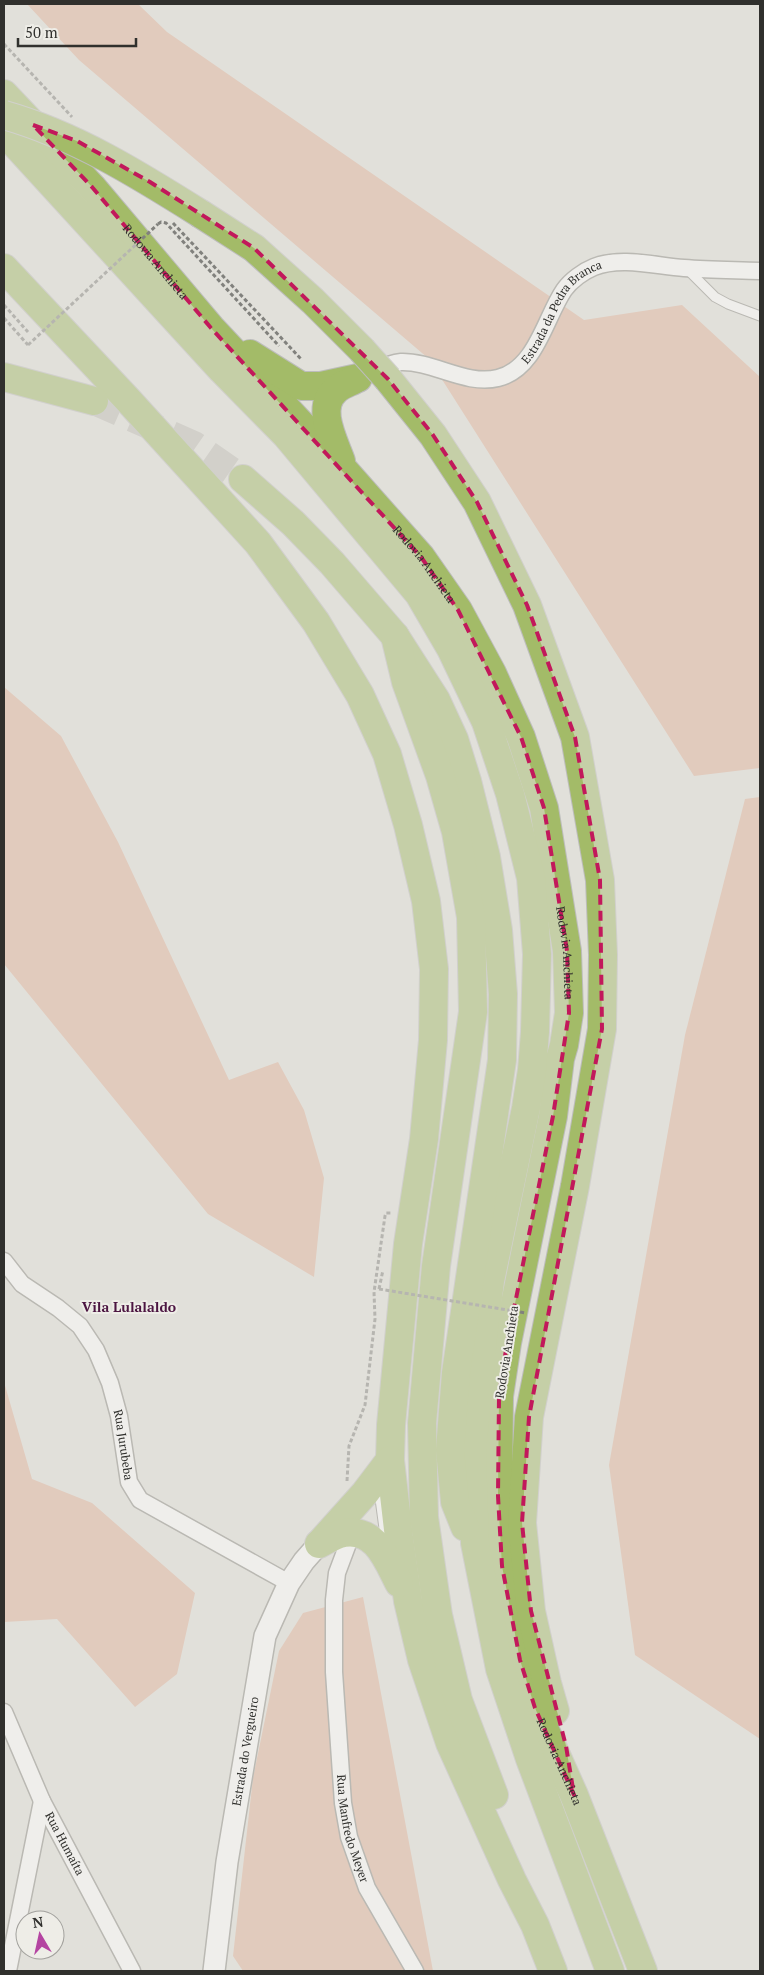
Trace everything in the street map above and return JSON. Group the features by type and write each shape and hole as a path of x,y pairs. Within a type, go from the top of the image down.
{"highway":[{"name":"Rodovia Anchieta","path":"4,94 92,187 211,328 344,470 421,557 458,610 492,673 521,737 544,808 568,951 569,1013 560,1059 553,1116 506,1343 499,1396 498,1496 502,1566 509,1614 520,1660 536,1708 574,1795 643,1971"},
{"path":"4,115 77,141 150,182 254,248 313,301 362,350 433,435 477,502 527,605 575,737 600,880 603,955 602,1029 575,1186 529,1417 522,1523 531,1611 547,1683 566,1746 574,1795"},
{"name":"Rodovia Anchieta","path":"4,132 222,370 286,435 419,594 451,649 486,722 510,794 531,878 537,954 535,1032 526,1108 490,1281 483,1338 472,1452 475,1543 500,1669 530,1760 610,1971"},
{"path":"4,268 258,543 316,622 360,694 387,754 408,825 426,901 434,969 433,1040 426,1120 408,1244 393,1393 390,1460 408,1600 422,1660 450,1743 512,1880 535,1925 553,1971"},
{"path":"211,328 301,386 321,386 358,378"},
{"path":"4,376 94,402"},
{"path":"344,470 328,422 327,403 337,388 358,378"},
{"path":"243,479 293,523 332,563 395,636 436,700 454,739 486,857 498,930 503,994 502,1060 465,1304 456,1373 450,1450 455,1502 467,1532 475,1543"},
{"path":"395,636 406,682 440,776 456,832 471,917 473,1012 436,1266 422,1423 424,1517 438,1615 458,1700 480,1762 522,1866 535,1925"},
{"path":"319,1544 349,1523 365,1493 390,1460"},
{"path":"349,1523 380,1546 408,1600"}],"street":[{"name":"Estrada da Pedra Branca","path":"358,378 390,364 408,362 474,379 498,378 514,370 529,356 565,288 579,276 594,267 616,262 687,268 760,271"},
{"name":"Rua Jurubeba","path":"4,1261 22,1284 58,1308 80,1326 96,1350 110,1383 119,1416 129,1482 140,1500 289,1583"},
{"name":"Rua Manfredo Meyer","path":"349,1523 337,1573 334,1600 334,1672 343,1803 349,1837 367,1888 415,1971"},
{"name":"Estrada do Vergueiro","path":"214,1971 227,1862 265,1636 289,1583 304,1561 319,1544"},
{"name":"Rua Humaíta","path":"4,1712 42,1801 132,1971"},
{"path":"8,1971 42,1801"}],"lane":[{"path":"687,268 715,297 760,316"}],"path":[{"path":"4,318 28,345 158,224 166,223 251,315"},
{"path":"4,305 28,332"},
{"path":"349,1523 349,1446 366,1405 375,1319 374,1292 385,1220"},
{"path":"379,1289 526,1313"}],"highlighted area":[{"path":"33,125 77,141 150,182 254,248 388,379 433,435 477,502 527,605 575,737 600,880 602,1029 529,1417 522,1523 531,1611 566,1746 574,1795 535,1708 520,1660 502,1566 498,1496 499,1396 507,1343 553,1116 569,1013 567,951 544,808 521,737 458,610 421,557 211,328 92,187"}],"shaded area":[{"path":"27,4 138,4 167,32 584,320 682,305 760,377 760,768 694,776 429,359 79,60"},
{"path":"4,687 61,736 118,842 229,1080 278,1062 304,1110 324,1178 314,1277 208,1214 4,964"},
{"path":"760,797 760,1739 635,1655 609,1465 685,1035 745,799"},
{"path":"4,1382 32,1479 92,1503 195,1593 177,1674 135,1707 57,1619 4,1622"},
{"path":"363,1597 433,1971 243,1971 233,1956 253,1778 279,1651 303,1613"}],"tunnel":[{"path":"94,401 194,445 243,479"}],"district":[{"name":"Vila Lulalaldo","path":"129,1307"}]}
